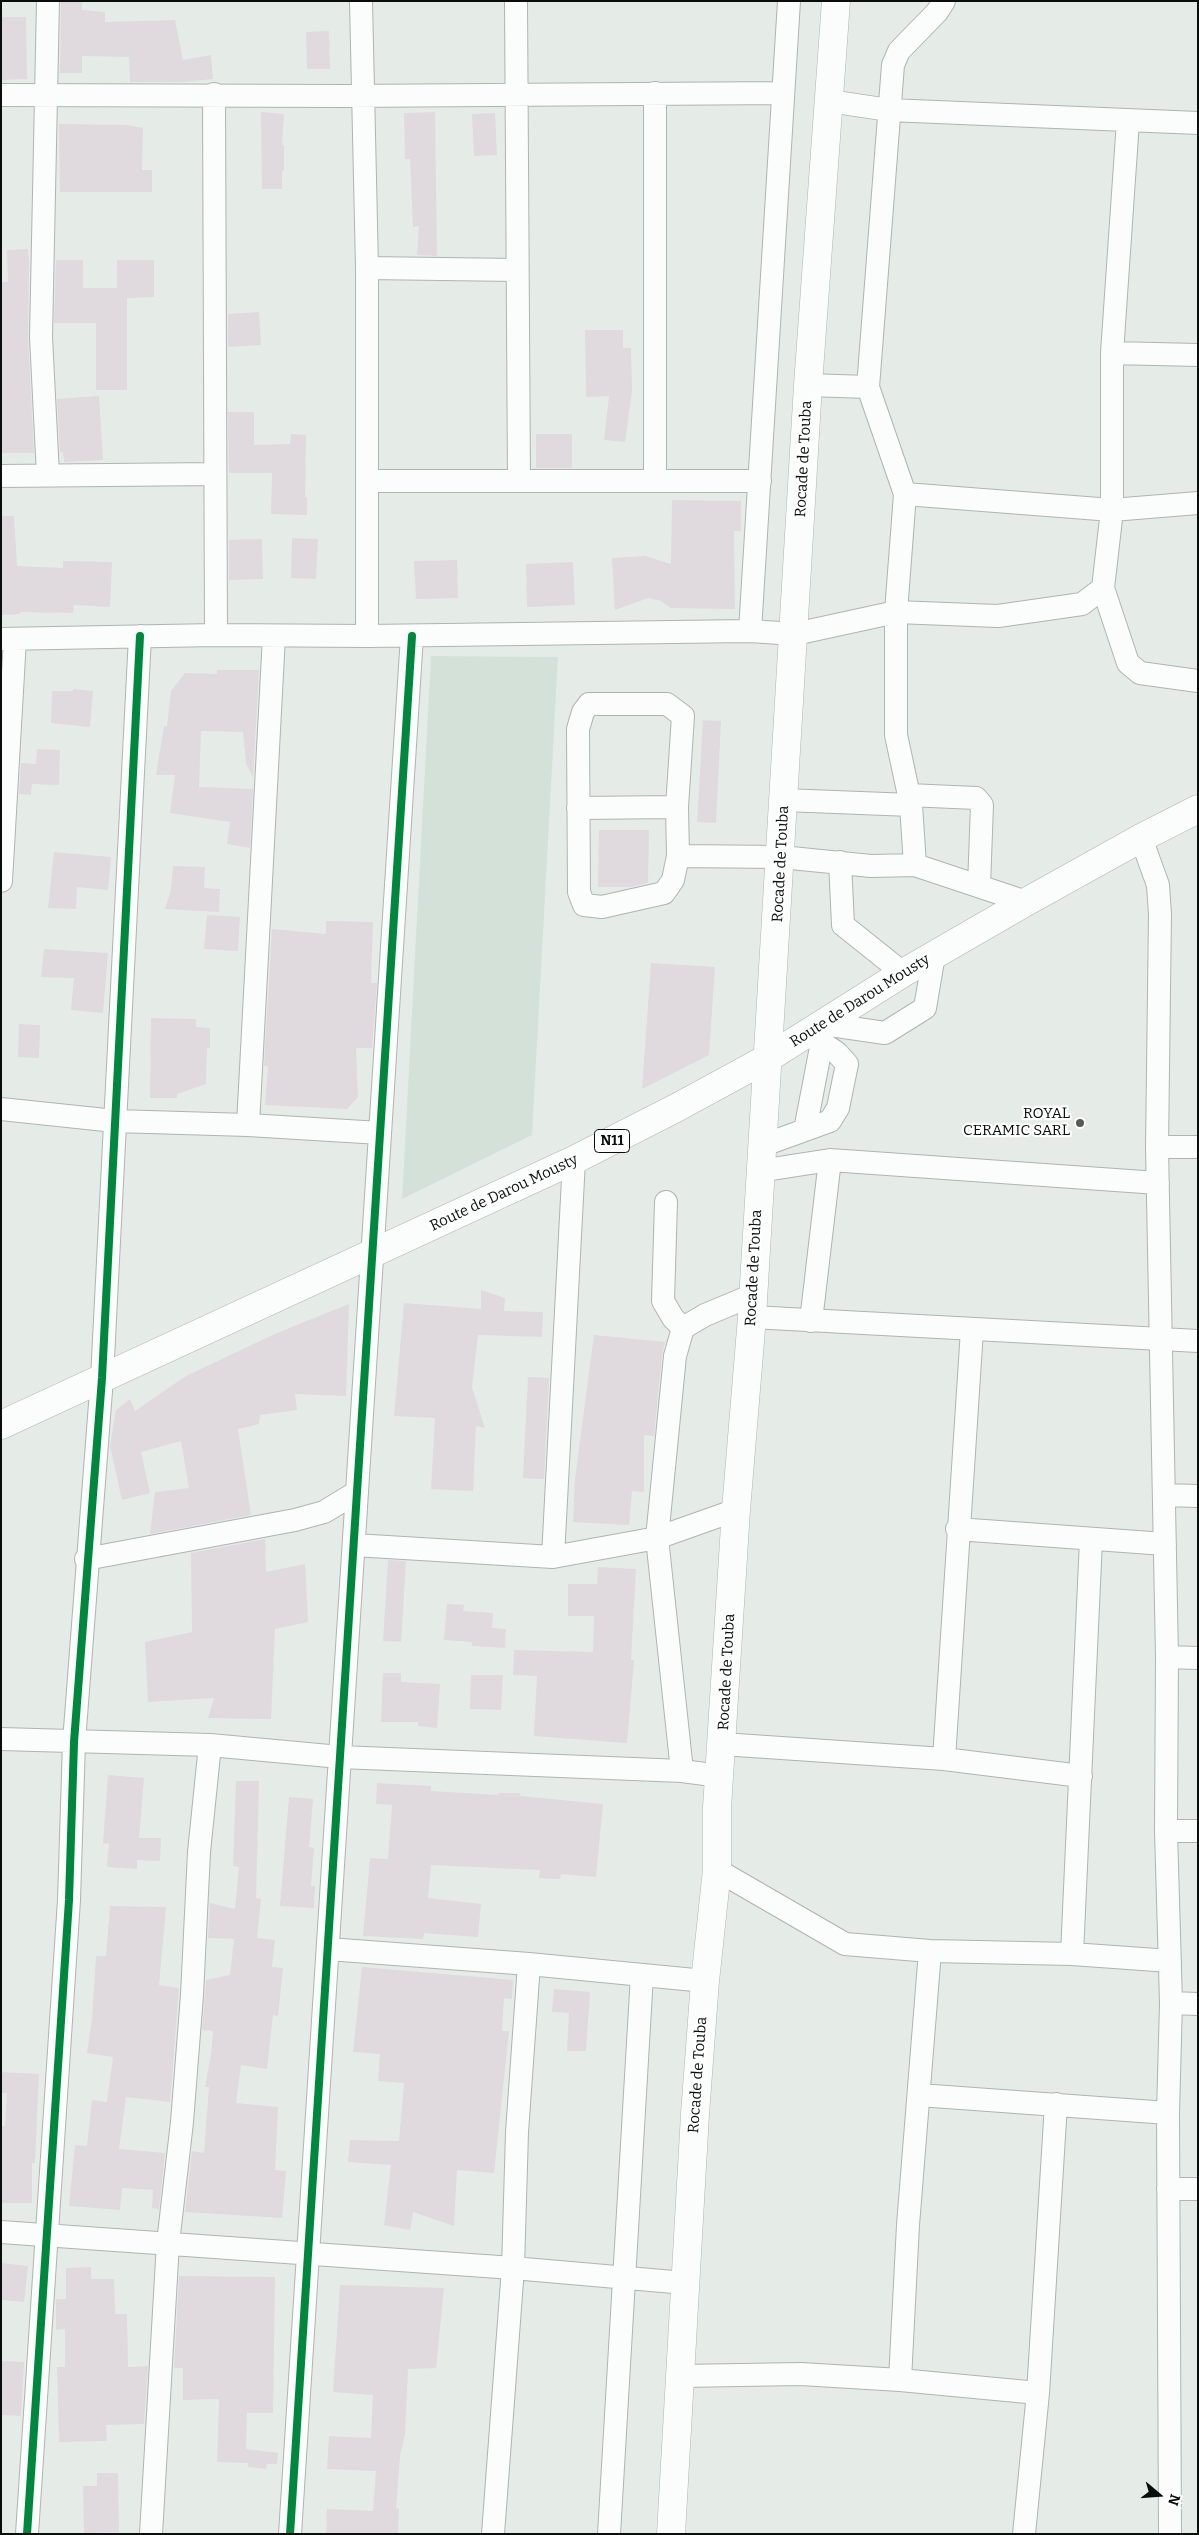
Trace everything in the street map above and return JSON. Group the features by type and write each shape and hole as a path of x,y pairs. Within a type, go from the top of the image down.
{"main road":[{"name":"Rocade de Touba","path":"671,2534 705,1981 717,1870 717,1808 781,857 808,385 836,1"},
{"name":"Route de Darou Mousty","path":"1,1425 574,1160 818,1033 903,973 1141,838 1198,809"}],"street":[{"path":"48,1 41,337 48,475"},
{"path":"361,1 367,268 367,636"},
{"path":"516,1 519,481"},
{"path":"750,631 789,1"},
{"path":"915,865 909,800 896,735 896,612 904,494 868,387 893,66 899,51 938,12 944,1"},
{"path":"1,95 214,94 363,96 516,93 783,93"},
{"path":"655,93 655,480"},
{"path":"214,94 216,635"},
{"path":"829,101 889,110 1198,124"},
{"path":"1128,121 1112,353 1112,510 1103,588 1128,663 1140,673 1198,681"},
{"path":"367,268 518,270"},
{"path":"1112,353 1198,355"},
{"path":"808,385 868,387"},
{"path":"1,476 215,474"},
{"path":"367,481 760,481"},
{"path":"904,494 1112,510 1198,503"},
{"path":"1,881 8,639 216,635 412,636 750,631 795,634 896,612 998,616 1082,604 1103,588"},
{"path":"27,2534 69,1910 74,1742 86,1559 102,1378 140,636"},
{"path":"248,1125 274,636"},
{"path":"290,2534 412,636"},
{"path":"589,704 667,704 683,716 678,807 678,856 674,880 664,893 602,907 584,905 579,892 578,808 578,729 583,712 589,704"},
{"path":"784,800 976,798 982,805 979,886"},
{"path":"578,808 678,807"},
{"path":"1141,838 1158,885 1159,895 1158,1183 1167,1657 1166,1831 1171,2003 1168,2113 1170,2534"},
{"path":"678,856 781,857 871,866 915,865 1026,902"},
{"path":"840,862 843,925 903,973"},
{"path":"760,1159 805,1130 818,1033 885,1033 925,1008 934,955"},
{"path":"1,1109 116,1121 248,1125 380,1133"},
{"path":"1158,1147 1198,1147"},
{"path":"760,1159 830,1160 1158,1183"},
{"path":"553,1557 574,1160"},
{"path":"811,1321 830,1160"},
{"path":"666,1202 663,1301 673,1318 683,1328"},
{"path":"682,1771 656,1538 675,1356 683,1328 704,1316 752,1306 811,1321 1198,1341"},
{"path":"944,1759 957,1529 972,1330"},
{"path":"86,1559 295,1520 324,1512 357,1492"},
{"path":"1164,1495 1198,1496"},
{"path":"354,1545 553,1557 656,1538 736,1510"},
{"path":"957,1529 1165,1544"},
{"path":"1072,1954 1091,1540"},
{"path":"1167,1657 1198,1658"},
{"path":"1,1738 74,1742 210,1745 340,1758 682,1771 720,1776"},
{"path":"722,1744 944,1759 1081,1776"},
{"path":"151,2534 168,2243 192,1995 199,1852 210,1745"},
{"path":"1166,1831 1198,1831"},
{"path":"717,1870 845,1944 930,1951 1072,1954 1170,1960"},
{"path":"328,1949 529,1964 705,1981"},
{"path":"900,2380 908,2225 930,1951"},
{"path":"493,2534 513,2268 517,2132 529,1964"},
{"path":"609,2534 626,2277 642,1975"},
{"path":"1171,2003 1198,2004"},
{"path":"919,2095 1168,2113"},
{"path":"1024,2534 1038,2392 1056,2104"},
{"path":"1168,2189 1198,2189"},
{"path":"1,2232 513,2268 685,2283"},
{"path":"680,2376 801,2374 900,2380 1038,2392"}],"shaded area":[{"path":"431,656 558,657 532,1135 402,1199"}],"building":[{"path":"61,1 82,1 82,10 105,12 105,22 175,20 183,60 211,55 213,79 183,82 130,82 129,57 82,56 82,73 60,73"},
{"path":"1,17 26,17 27,79 1,80"},
{"path":"329,31 330,69 307,69 306,32"},
{"path":"261,112 284,114 282,145 284,145 284,171 282,171 282,189 262,189"},
{"path":"435,112 437,256 417,255 419,226 413,227 410,159 405,159 404,113"},
{"path":"495,113 497,155 474,156 472,114"},
{"path":"59,124 127,125 143,128 142,170 152,170 152,192 60,192"},
{"path":"28,249 28,338 34,453 1,453 1,282 8,282 7,250"},
{"path":"56,260 83,260 83,288 117,288 117,260 154,260 154,297 127,298 127,390 96,390 96,323 54,323"},
{"path":"259,312 261,345 228,347 228,314"},
{"path":"585,330 623,330 623,348 631,348 632,391 625,442 604,440 609,396 586,397"},
{"path":"99,396 103,460 64,462 63,452 60,452 57,399"},
{"path":"228,412 254,412 254,445 290,444 291,434 306,435 305,497 307,497 307,515 271,514 272,473 229,473"},
{"path":"536,434 572,434 572,468 536,468"},
{"path":"672,500 741,501 741,531 734,531 735,609 671,608 661,601 648,598 615,610 612,558 645,556 671,564"},
{"path":"1,516 14,516 17,566 63,568 63,561 112,562 110,607 74,605 73,613 20,612 21,614 1,615"},
{"path":"292,538 318,539 316,579 291,578"},
{"path":"262,539 263,579 229,580 229,540"},
{"path":"457,560 458,598 416,599 414,561"},
{"path":"573,562 575,605 527,607 526,564"},
{"path":"217,670 259,670 253,778 246,763 243,732 201,731 199,787 253,789 250,848 227,844 230,822 170,813 175,775 156,775 164,726 167,727 171,691 185,673 217,674"},
{"path":"73,689 93,691 90,727 51,723 52,691 73,691"},
{"path":"703,720 721,721 716,823 697,822"},
{"path":"37,749 60,750 59,785 32,784 31,795 19,794 21,763 36,764"},
{"path":"599,830 649,830 648,883 630,887 598,887"},
{"path":"54,852 111,857 108,890 77,887 76,909 48,908"},
{"path":"173,866 205,867 204,888 220,889 219,912 165,909 171,890"},
{"path":"207,915 240,917 238,951 204,949"},
{"path":"326,921 373,922 371,983 377,983 372,1048 356,1048 358,1097 347,1109 265,1105 268,1066 264,1066 272,929 326,934"},
{"path":"44,949 108,953 103,1013 71,1010 74,978 41,977"},
{"path":"651,963 715,967 709,1055 642,1089"},
{"path":"151,1018 196,1019 196,1027 210,1028 210,1048 207,1048 206,1084 177,1094 177,1098 150,1098"},
{"path":"19,1024 40,1025 39,1058 18,1057"},
{"path":"481,1290 505,1298 504,1311 543,1312 542,1337 478,1335 472,1387 485,1428 476,1426 473,1491 431,1489 435,1418 394,1416 404,1303 481,1309"},
{"path":"349,1304 346,1396 295,1394 297,1410 260,1415 259,1424 238,1429 251,1515 150,1534 155,1492 189,1488 181,1441 141,1452 150,1493 122,1500 110,1446 116,1410 130,1399 135,1411 186,1376 277,1333"},
{"path":"594,1335 665,1342 654,1436 644,1435 644,1492 632,1491 629,1525 573,1522 575,1479"},
{"path":"528,1377 549,1378 544,1479 523,1478"},
{"path":"265,1539 266,1572 305,1564 308,1622 275,1629 271,1719 208,1718 214,1698 148,1702 145,1642 192,1632 191,1553"},
{"path":"388,1560 406,1561 401,1642 383,1641"},
{"path":"598,1567 636,1569 631,1660 634,1660 627,1743 534,1736 537,1676 513,1675 514,1650 593,1652 594,1616 568,1616 568,1584 597,1584"},
{"path":"447,1604 464,1605 463,1611 493,1613 492,1628 506,1629 505,1648 472,1646 472,1642 444,1640"},
{"path":"383,1673 401,1673 401,1682 440,1684 437,1728 418,1726 418,1722 381,1722"},
{"path":"471,1675 503,1675 501,1710 470,1709"},
{"path":"108,1775 144,1778 139,1838 161,1838 160,1861 137,1860 137,1869 107,1867 109,1844 103,1843"},
{"path":"236,1781 259,1781 256,1898 261,1899 257,1938 275,1940 272,1967 283,1968 278,2016 273,2015 267,2069 241,2065 236,2103 278,2107 275,2170 286,2171 282,2218 185,2212 192,2151 204,2153 209,2087 205,2087 213,2031 202,2030 206,1980 230,1975 234,1939 208,1938 210,1903 235,1909 239,1867 233,1866"},
{"path":"377,1783 431,1786 431,1791 499,1795 499,1793 520,1793 520,1796 603,1804 596,1877 561,1874 560,1879 539,1878 540,1870 431,1865 428,1898 481,1904 478,1937 424,1933 423,1939 363,1936 370,1858 388,1859 392,1805 376,1804"},
{"path":"289,1797 313,1799 309,1847 314,1848 311,1886 315,1886 314,1908 280,1906"},
{"path":"110,1906 166,1907 159,1985 179,1988 170,2102 126,2097 119,2149 165,2153 159,2209 152,2208 153,2190 122,2188 120,2210 69,2206 75,2145 87,2146 92,2100 107,2102 113,2057 87,2053 92,2019 96,1956 106,1956"},
{"path":"362,1967 513,1980 512,1999 504,1998 502,2031 509,2031 494,2173 457,2170 454,2226 413,2212 410,2230 384,2225 391,2165 348,2162 350,2140 399,2141 404,2083 378,2081 380,2054 353,2052"},
{"path":"554,1989 590,1992 586,2051 567,2051 569,2013 552,2012"},
{"path":"1,2072 39,2074 35,2163 32,2163 32,2203 1,2203 1,2126 5,2126 7,2093 1,2093"},
{"path":"1,2263 28,2266 24,2302 1,2300"},
{"path":"91,2267 91,2279 114,2279 115,2314 127,2314 128,2367 148,2366 144,2424 106,2425 107,2441 59,2442 57,2367 65,2367 65,2329 56,2330 56,2299 66,2299 66,2268"},
{"path":"179,2276 275,2277 273,2413 247,2413 246,2449 278,2453 277,2464 267,2464 266,2469 248,2467 248,2463 217,2462 219,2399 183,2400 183,2368 174,2368"},
{"path":"340,2285 444,2288 436,2368 408,2369 405,2434 400,2456 396,2508 399,2509 398,2534 326,2534 327,2509 373,2511 376,2471 327,2469 329,2436 371,2438 373,2395 333,2392"},
{"path":"1,2361 24,2362 21,2416 1,2415"},
{"path":"97,2473 118,2473 119,2532 84,2533 83,2486 97,2486"}],"cycle path":[{"path":"27,2534 69,1900 74,1742 102,1378 140,636"},
{"path":"290,2534 412,636"}],"place":[{"name":"ROYAL CERAMIC SARL","path":"1080,1123"}]}
